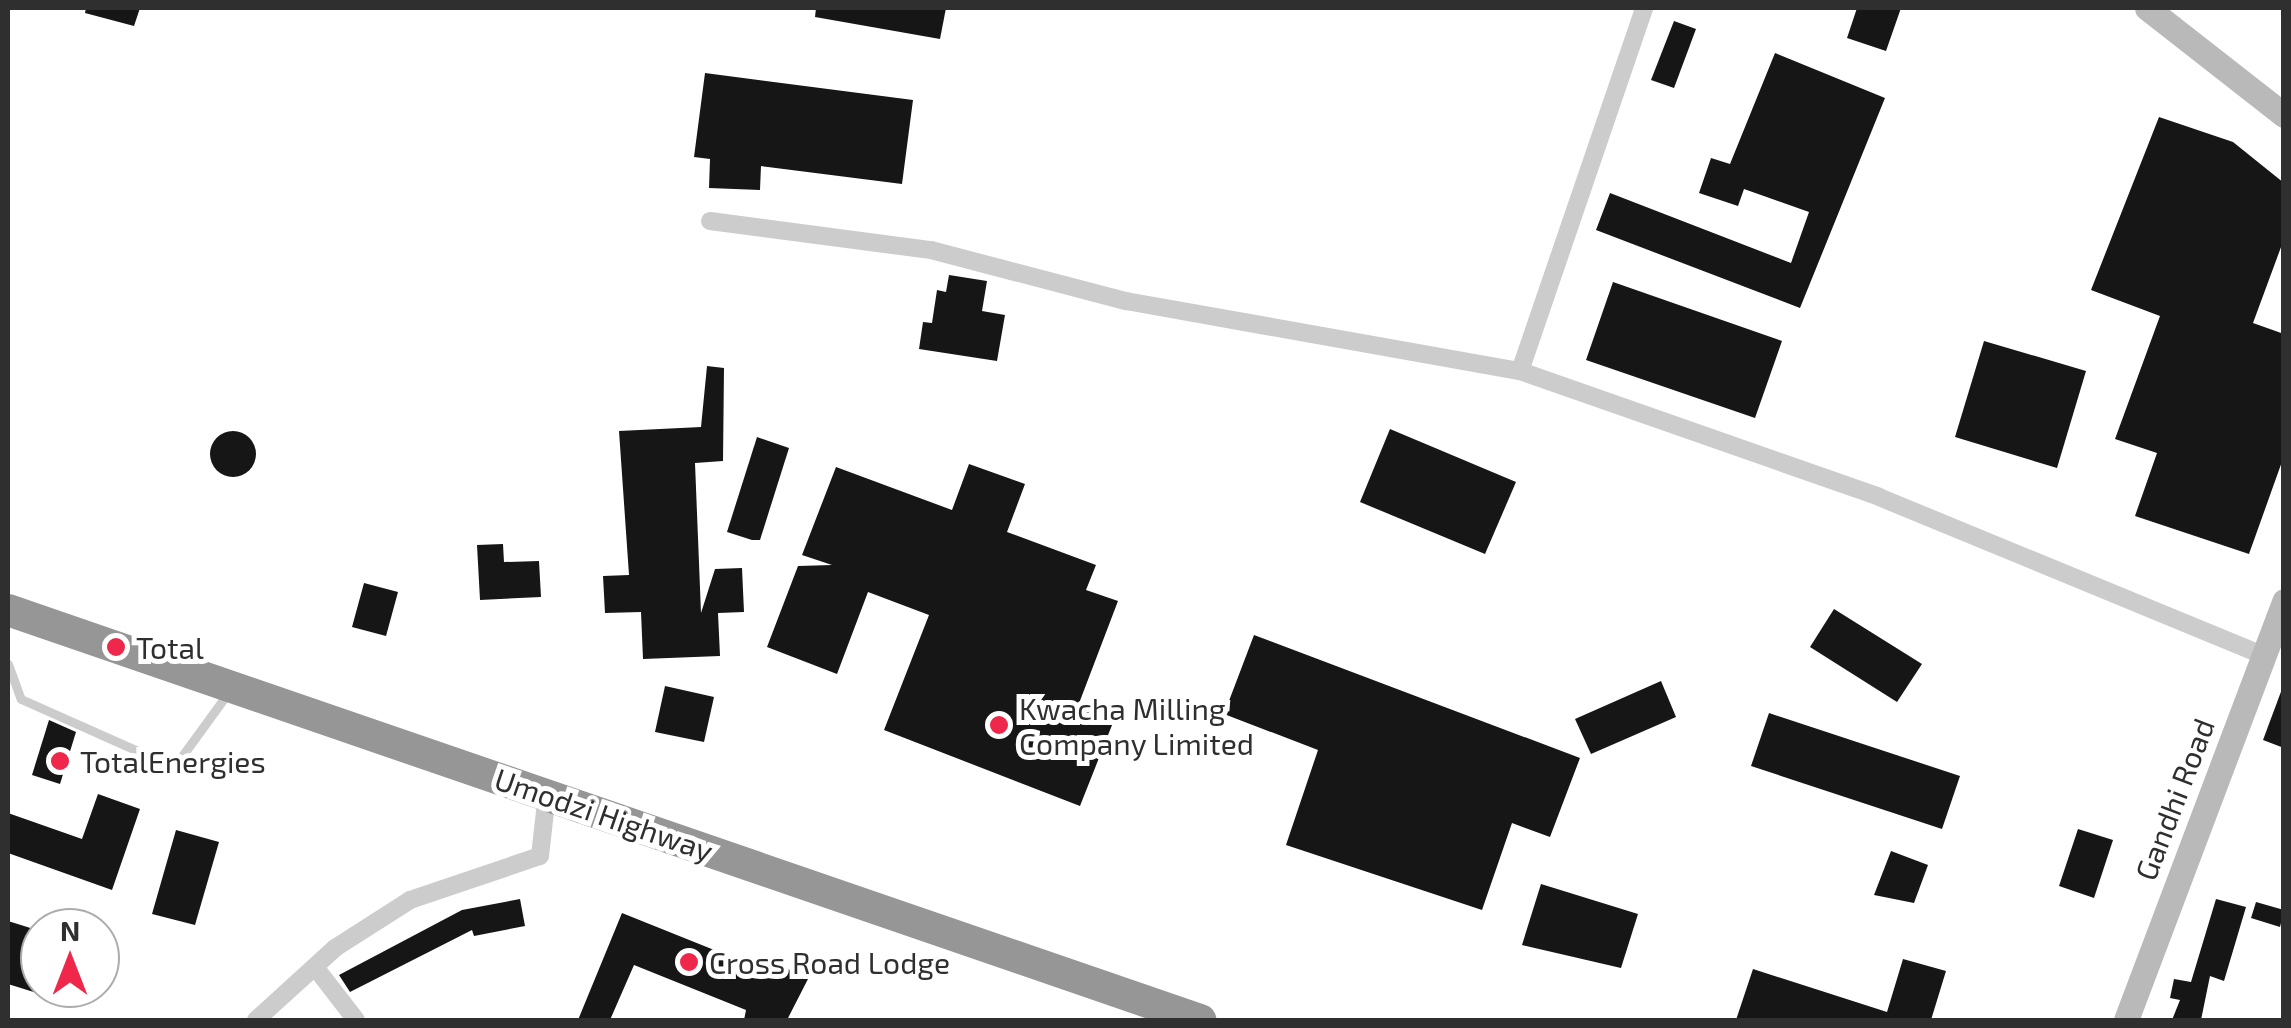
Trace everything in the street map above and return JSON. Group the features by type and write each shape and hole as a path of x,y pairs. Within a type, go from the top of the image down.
{"highway":[{"name":"Umodzi Highway","path":"8,610 1200,1020"}],"street":[{"path":"1520,371 1644,8"},
{"path":"2147,8 2284,115"},
{"path":"710,221 931,250 1126,302 1520,371 1879,497 2273,643"},
{"name":"Gandhi Road","path":"2126,1020 2273,643 2284,601"},
{"path":"256,1020 315,967 410,900 540,856 547,794"},
{"path":"315,967 356,1020"}],"lane":[{"path":"8,664 21,698 174,767 233,687"}],"building":[{"path":"86,8 140,8 134,26 85,13"},
{"path":"816,8 946,8 940,39 815,17"},
{"path":"1857,8 1901,8 1886,51 1847,38"},
{"path":"1674,21 1696,29 1674,88 1651,80"},
{"path":"1775,53 1885,98 1800,308 1596,230 1610,193 1791,263 1809,212 1744,189 1738,206 1699,193 1711,158 1730,164"},
{"path":"705,73 913,100 902,184 761,166 760,190 709,188 710,159 694,157"},
{"path":"2159,117 2233,142 2284,183 2284,239 2253,323 2284,334 2284,456 2249,554 2135,516 2157,453 2115,439 2160,316 2091,290"},
{"path":"949,275 987,281 982,311 1005,315 997,361 919,349 923,322 932,323 937,290 946,292"},
{"path":"1613,282 1782,341 1755,418 1586,360"},
{"path":"1984,341 2086,371 2057,468 1955,437"},
{"path":"707,366 724,368 723,461 695,463 701,613 715,569 742,568 744,612 718,613 720,656 643,659 641,612 605,613 603,576 629,575 619,431 701,427"},
{"path":"1390,429 1516,482 1485,554 1360,502"},
{"path":"233,431 249,438 256,454 249,470 233,477 217,470 210,454 217,438"},
{"path":"757,437 789,448 760,540 752,540 727,532"},
{"path":"969,464 1025,484 1007,532 1096,565 1086,590 1118,601 1078,706 1114,720 1080,806 884,730 929,615 868,592 837,674 767,647 798,566 832,565 802,555 836,467 952,510"},
{"path":"503,544 504,562 539,561 541,597 480,600 477,545"},
{"path":"364,583 398,592 386,636 352,627"},
{"path":"1834,609 1922,664 1897,702 1810,647"},
{"path":"1254,635 1580,758 1550,837 1512,823 1482,910 1286,845 1318,750 1224,714"},
{"path":"1661,681 1676,717 1591,754 1575,719"},
{"path":"665,686 714,697 704,742 655,732"},
{"path":"2284,689 2284,748 2263,740"},
{"path":"1769,713 1960,776 1942,829 1751,766"},
{"path":"49,720 76,732 60,784 32,775"},
{"path":"98,794 140,809 112,890 8,853 8,813 82,839"},
{"path":"2078,829 2113,840 2094,898 2059,886"},
{"path":"176,830 219,842 195,925 152,914"},
{"path":"1891,851 1928,865 1914,903 1874,895"},
{"path":"1541,884 1638,914 1621,968 1522,945"},
{"path":"520,899 525,926 474,936 472,930 350,992 339,975 462,910"},
{"path":"2216,899 2246,907 2224,981 2210,976 2201,1020 2172,1020 2180,1000 2170,998 2174,979 2191,982"},
{"path":"2256,902 2284,910 2280,927 2251,918"},
{"path":"622,913 754,966 760,955 808,979 787,1020 744,1020 746,1010 634,965 610,1020 578,1020"},
{"path":"8,921 20,925 20,988 8,984"},
{"path":"1903,959 1946,971 1931,1020 1736,1020 1753,969 1887,1012"}],"place":[{"name":"Total","path":"116,647"},
{"name":"Kwacha Milling Company Limited","path":"999,725"},
{"name":"TotalEnergies","path":"60,761"},
{"name":"Cross Road Lodge","path":"689,962"}]}
